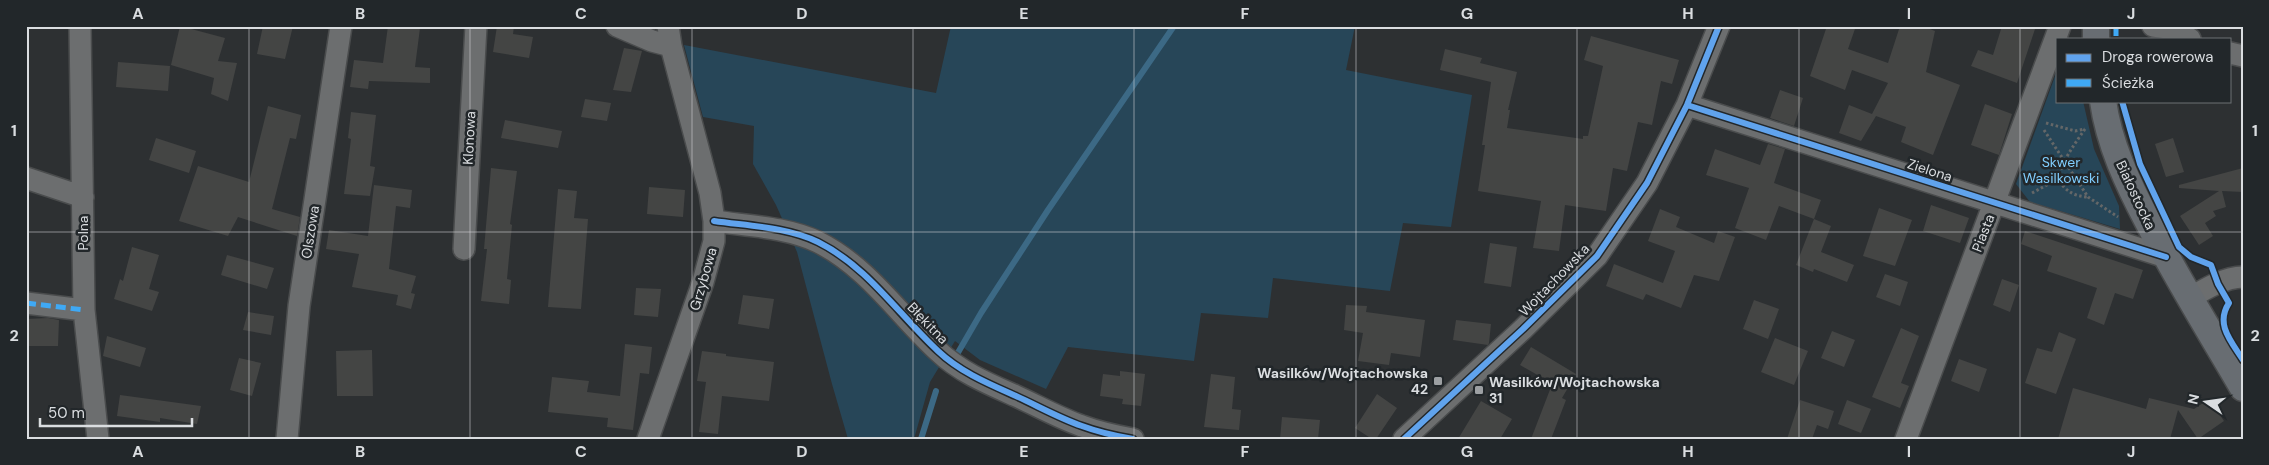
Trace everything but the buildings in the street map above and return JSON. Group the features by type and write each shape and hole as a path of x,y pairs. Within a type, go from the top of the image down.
{"main road":[{"name":"Białostocka","path":"2102,102 2106,122 2122,169 2166,257 2243,388"}],"street":[{"name":"Polna","path":"80,26 84,310 98,439"},
{"name":"Olszowa","path":"288,439 299,306 341,26"},
{"name":"Klonowa","path":"464,249 476,26"},
{"path":"617,26 652,41 670,36"},
{"name":"Wojtachowska","path":"1404,439 1523,330 1596,256 1647,183 1687,104 1719,26"},
{"name":"Piasta","path":"1906,439 2060,26"},
{"path":"2153,26 2168,28 2188,38"},
{"name":"Grzybowa","path":"648,439 703,282 714,231 699,146 670,36"},
{"name":"Zielona","path":"1687,104 1994,204 2166,257"},
{"path":"26,178 83,197"},
{"name":"Błękitna","path":"714,231 786,231 817,242 844,256 865,274 927,341 956,366 1081,426 1134,439"},
{"path":"2190,298 2218,284 2237,277 2243,277"},
{"path":"26,303 84,310"}],"path":[{"path":"2037,120 2075,131 2093,128"},
{"path":"2042,128 2066,161 2088,197"},
{"path":"2085,129 2066,161 2058,179 2062,187 2072,194 2088,197 2125,222 2130,235 2128,245"}],"green space":[{"path":"951,26 1355,26 1346,70 1472,95 1451,227 1403,223 1390,291 1273,278 1268,318 1201,313 1194,361 1068,347 1046,389 980,360 955,341 930,382 914,439 848,439 797,252 776,205 753,164 754,126 703,117 684,45 936,93"},
{"name":"Skwer Wasilkowski","path":"2056,74 2056,102 2083,102 2094,149 2119,206 2120,229 2030,202 2016,184"}],"waterway":[{"path":"956,356 981,313 1048,210 1174,26"},
{"path":"921,439 936,391"}],"marked path":[{"path":"2116,26 2116,38"},
{"path":"26,303 84,310"}],"cycle path":[{"path":"1404,439 1523,329 1597,256 1647,183 1687,105 1719,26"},
{"path":"2122,102 2140,164 2179,247 2191,257 2211,265 2218,284 2229,303 2225,311 2224,325 2226,332 2243,360"},
{"path":"1687,105 2166,257"},
{"path":"714,221 780,230 818,242 852,264 882,292 923,337 965,371 1073,423 1133,439"}],"place":[{"name":"Wasilków/Wojtachowska 42","path":"1438,381"},
{"name":"Wasilków/Wojtachowska 31","path":"1479,390"}]}
